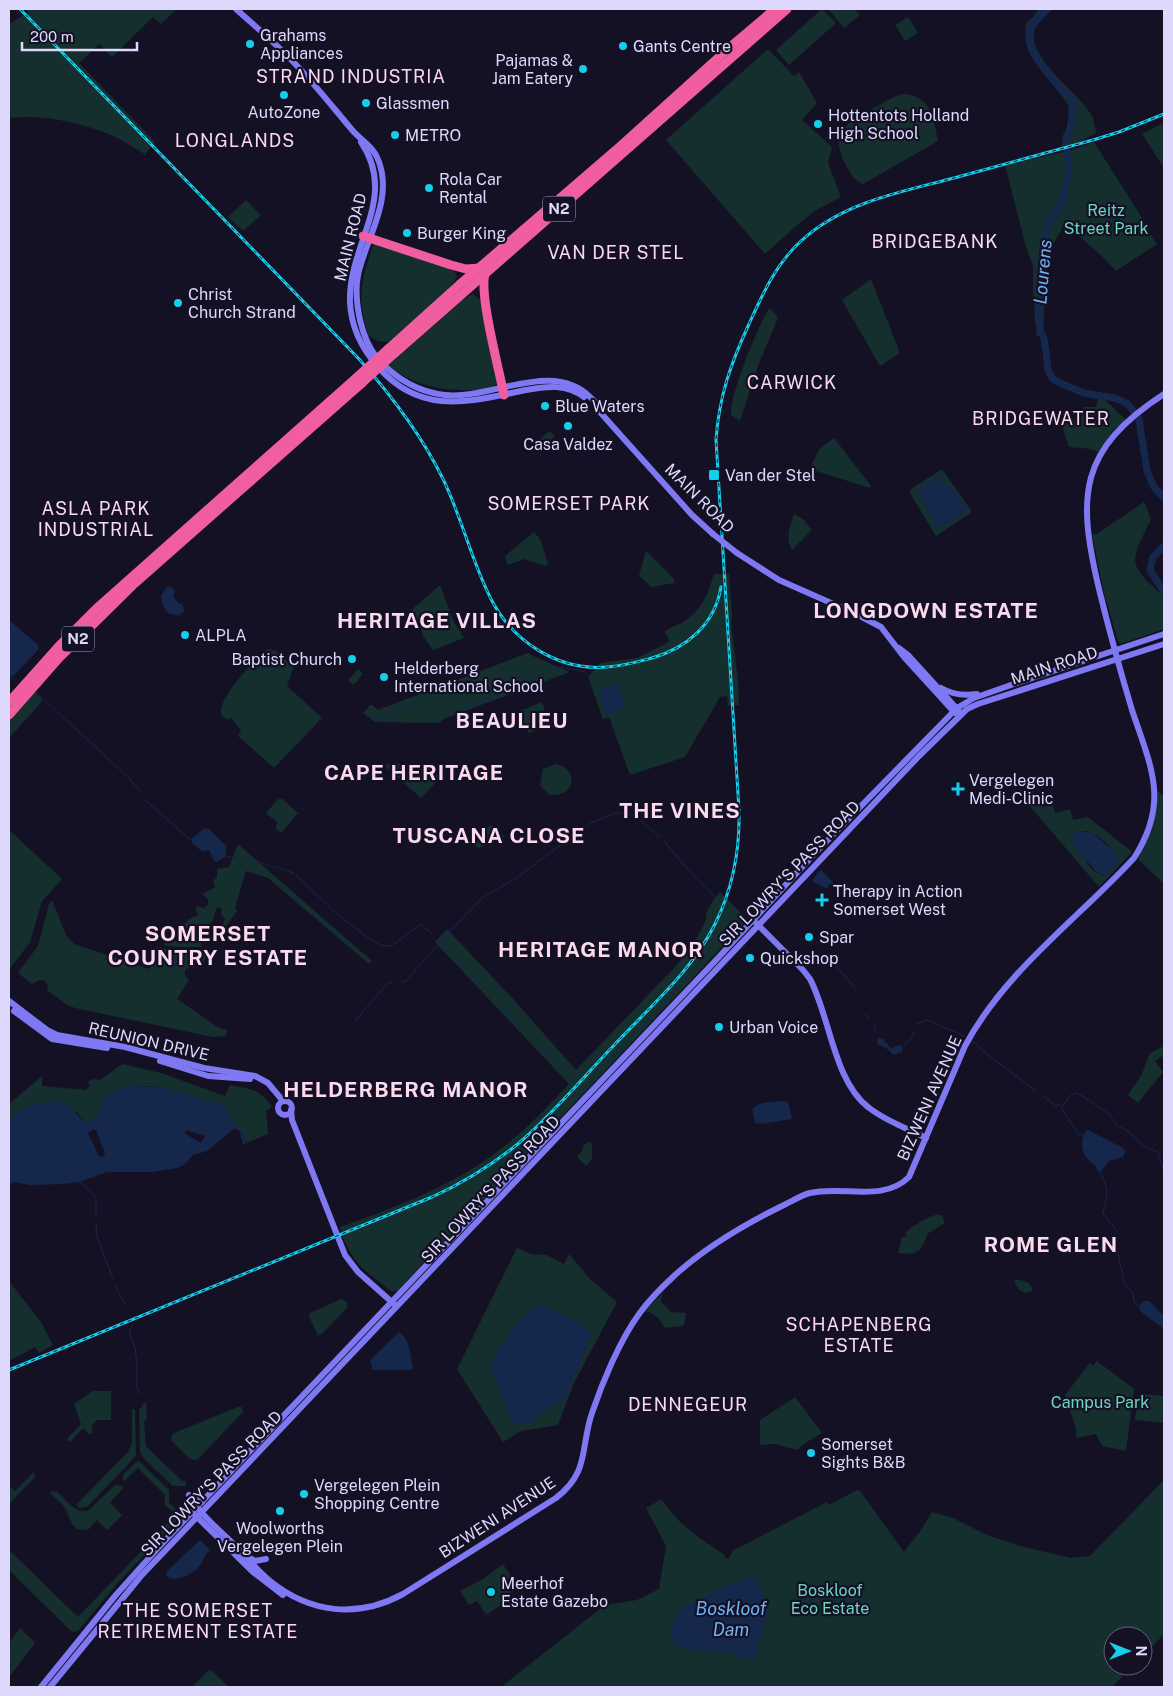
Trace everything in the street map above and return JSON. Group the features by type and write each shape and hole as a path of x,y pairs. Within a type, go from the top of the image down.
{"highway":[{"name":"N2","path":"9,702 59,646 98,607 392,351 468,289 483,271 729,48 775,9"},
{"name":"N2","path":"392,351 459,285 483,271 787,9"},
{"path":"367,237 451,265 483,271 486,304 504,392"},
{"path":"451,265 460,276 459,285"},
{"path":"468,289 479,291 486,304"},
{"name":"N2","path":"9,715 59,658 134,584 359,380"}],"main road":[{"name":"MAIN ROAD","path":"236,9 298,67 376,154 383,179 381,202 367,237 357,297 364,335 375,356 401,379 427,392 444,395 460,396 504,392 543,381 561,381 585,392 692,515 714,534 737,553 779,580 881,627 904,658 960,715 978,704 1164,644"},
{"name":"BIZWENI AVENUE","path":"197,1512 268,1585 284,1596 325,1608 342,1610 362,1608 387,1602 556,1498 568,1487 579,1470 591,1415 626,1334 643,1308 671,1279 724,1239 804,1195 822,1191 880,1191 897,1186 909,1177 966,1046 994,1003 1016,975 1134,858 1148,834 1154,809 1152,770 1114,651 1088,535 1086,518 1087,497 1092,473 1104,449 1126,424 1164,396"},
{"name":"MAIN ROAD","path":"955,710 964,702 987,693 1164,634"},
{"path":"1094,658 1106,651 1111,637"},
{"name":"MAIN ROAD","path":"896,645 936,685 955,710"},
{"path":"936,685 948,692 959,695 987,693"},
{"name":"SIR LOWRY'S PASS ROAD","path":"756,923 818,850 955,710"},
{"name":"SIR LOWRY'S PASS ROAD","path":"41,1687 131,1578 197,1512 756,923 960,715"},
{"path":"756,923 810,979 842,1070 858,1097 878,1114 926,1138"},
{"name":"REUNION DRIVE","path":"9,1001 53,1033 125,1047 199,1067 250,1075 268,1083 280,1103"},
{"name":"REUNION DRIVE","path":"9,1007 46,1036 55,1040 124,1050 208,1076 254,1080 273,1094 280,1103"},
{"path":"292,1120 279,1112 280,1103 290,1103 292,1120 345,1255 358,1272 395,1304"},
{"path":"284,1115 288,1114 291,1110"},
{"name":"SIR LOWRY'S PASS ROAD","path":"50,1687 141,1576 197,1512 202,1502 395,1304"},
{"path":"189,1495 202,1502"},
{"name":"BIZWENI AVENUE","path":"197,1512 270,1581 302,1602"},
{"path":"239,1550 252,1560 266,1559"}],"green space":[{"path":"26,9 177,9 161,24 153,17 112,57 99,44 79,63 155,142 145,154 111,135 87,126 48,118 9,118 9,24 29,12"},
{"path":"822,9 836,23 789,65 776,50"},
{"path":"828,9 854,9 860,15 844,28"},
{"path":"1038,9 1052,9 1036,26 1034,37 1037,49 1053,73 1091,114 1096,133 1075,144 1061,148 1068,121 1068,104 1041,69 1027,44 1025,25"},
{"path":"908,17 918,33 905,41 895,25"},
{"path":"768,49 794,76 799,72 817,103 802,120 832,147 828,163 841,197 816,210 765,254 666,140"},
{"path":"903,94 913,96 926,103 932,116 938,141 863,184 855,179 846,165 841,154 840,136 844,129 857,117"},
{"path":"1164,123 1164,168 1142,134"},
{"name":"Reitz Street Park","path":"1094,142 1157,244 1116,271 1065,223 1044,264 1044,335 1037,336 1033,266 1026,247 1005,165 1072,150"},
{"path":"246,200 261,215 243,231 228,217"},
{"path":"374,243 454,271 457,276 438,300 389,342 378,341 369,336 362,311 363,279"},
{"path":"871,279 900,353 880,366 842,300"},
{"path":"473,294 481,301 497,383 495,385 479,390 438,388 408,378 388,366 462,300"},
{"path":"769,309 778,318 759,363 740,421 731,415 734,394 752,344"},
{"path":"1098,399 1104,399 1127,421 1114,429 1098,452 1092,449 1069,447 1061,423 1068,416 1074,421 1081,415 1084,407 1096,407"},
{"path":"549,431 555,436 546,445 540,439"},
{"path":"834,438 871,486 870,488 810,469 819,449"},
{"path":"942,469 972,512 936,536 910,493 911,489"},
{"path":"1144,502 1151,519 1139,545 1135,562 1143,577 1164,597 1164,629 1121,644 1118,641 1104,593 1092,534 1097,534"},
{"path":"794,514 803,519 812,530 792,550 789,537"},
{"path":"534,532 540,539 548,563 545,566 524,559 508,565 505,556"},
{"path":"646,551 674,579 674,583 651,587 639,575"},
{"path":"714,574 729,574 731,622 739,705 728,706 727,696 720,697 685,757 630,775 609,717 603,719 588,677 600,663 637,658 669,642 664,632 682,623 699,608 706,596"},
{"path":"440,585 454,622 464,638 433,650 422,635 420,625 408,613"},
{"path":"269,649 276,651 294,668 287,686 322,718 274,768 238,736 241,730 231,718 226,720 221,714 221,707 230,690 251,664 263,652"},
{"path":"528,653 570,672 443,719 440,723 375,722 363,713 370,705 378,710"},
{"path":"358,669 363,674 354,685 348,680"},
{"path":"34,692 43,700 9,738 9,721"},
{"path":"542,702 550,725 528,733 520,711"},
{"path":"425,763 440,778 421,798 386,767 387,764"},
{"path":"556,764 568,771 571,782 565,792 550,795 540,786 543,769"},
{"path":"1031,785 1036,799 1042,798 1044,807 1053,805 1055,813 1070,809 1073,820 1089,818 1132,852 1099,887 1017,791 1030,788","holes":["1087,831 1110,847 1118,861 1107,875 1100,874 1089,865 1082,852 1076,832"]},
{"path":"1158,791 1164,797 1164,884 1139,860 1138,856 1152,825"},
{"path":"278,799 282,799 298,813 281,833 276,829 277,822 266,813"},
{"path":"490,825 505,837 479,848 473,845"},
{"path":"9,830 62,879 42,901 30,942 9,970"},
{"path":"238,844 372,961 369,964 268,878 246,871 235,908 237,911 223,930 221,929 225,919 221,914 222,909 217,907 212,922 205,930 209,938 201,944 202,947 163,945 171,935 175,941 181,940 183,934 180,930 189,919 198,915 195,908 198,906 204,908 208,905 208,899 202,894 215,887 213,881 217,877 217,869 229,867"},
{"path":"720,892 743,915 744,924 398,1290 392,1292 362,1268 344,1241 340,1227 425,1194 466,1173 485,1161 520,1133 569,1084 435,942 447,929 514,1000 576,1070 676,966 696,939 706,920 708,909"},
{"path":"52,900 66,935 74,944 149,969 157,947 175,951 208,950 204,962 197,961 193,968 190,967 185,970 185,976 189,980 177,999 219,1028 227,1030 226,1036 213,1037 75,1008 67,1005 47,990 48,985 45,981 40,980 32,984 18,973 38,946 49,904","holes":["167,957 176,958 178,961 176,965 166,968"]},
{"path":"1164,1046 1164,1055 1155,1061 1163,1072 1138,1103 1128,1095 1141,1076 1150,1053"},
{"path":"122,1064 161,1073 225,1096 230,1085 259,1093 272,1107 266,1111 268,1134 246,1143 242,1130 236,1126 226,1108 163,1087 143,1086 104,1100 98,1115 93,1120 85,1122 77,1112 23,1110 9,1121 9,1104 42,1076 42,1086 86,1090 90,1086 88,1081 93,1079 100,1080"},
{"path":"589,1141 592,1144 592,1159 586,1166 577,1157 583,1146"},
{"path":"935,1215 942,1215 945,1223 927,1234 921,1248 910,1254 898,1253 902,1237 907,1236 905,1233 916,1224 918,1225 919,1222"},
{"path":"517,1248 531,1254 546,1255 564,1264 569,1254 590,1279 617,1302 574,1383 558,1425 521,1431 503,1442 457,1369"},
{"path":"1015,1279 1027,1282 1032,1287 1032,1291 1026,1293 1019,1290 1014,1281"},
{"path":"9,1281 41,1322 53,1345 39,1353 35,1347 9,1361"},
{"path":"662,1294 661,1302 671,1312 686,1313 683,1326 664,1328 657,1317 645,1311"},
{"path":"341,1299 347,1302 347,1308 322,1334 318,1335 309,1317 310,1313"},
{"name":"Campus Park","path":"1097,1361 1134,1389 1126,1451 1102,1446 1096,1434 1076,1438 1076,1428 1065,1395 1090,1363 1093,1366"},
{"path":"93,1391 111,1391 111,1420 97,1420 92,1425 92,1434 89,1434 83,1428 70,1442 67,1439 81,1424 74,1404"},
{"path":"1144,1394 1164,1396 1164,1423 1135,1420 1138,1398"},
{"path":"795,1397 822,1433 802,1445 798,1450 775,1444 760,1445 760,1420"},
{"path":"146,1401 147,1419 144,1422 146,1446 182,1481 186,1481 186,1486 173,1486 145,1460 140,1452 139,1410"},
{"path":"242,1407 243,1412 197,1460 190,1459 172,1441 171,1437 174,1433"},
{"path":"132,1409 135,1409 136,1456 87,1507 79,1508 76,1505 129,1451 132,1443"},
{"path":"139,1461 169,1490 169,1503 178,1511 178,1519 116,1585 78,1631 72,1632 9,1570 9,1550 78,1617 173,1518 173,1512 165,1505 165,1495 138,1468 123,1482 123,1475"},
{"path":"34,1472 35,1477 9,1504 9,1485 15,1491"},
{"name":"Boskloof Eco Estate","path":"1164,1480 1164,1634 1153,1646 1153,1626 1103,1626 1103,1676 1123,1676 1112,1687 501,1687 605,1605 637,1600 659,1589 666,1546 646,1508 660,1500 691,1531 729,1559 732,1551 827,1502 829,1505 857,1490 860,1491 904,1552 932,1512 953,1518 987,1535 1024,1547 1071,1558 1090,1556"},
{"path":"116,1484 124,1487 110,1503 122,1515 107,1530 97,1520 88,1530 77,1529 72,1524 64,1506 50,1493 53,1491 57,1492 75,1509 84,1511 89,1510"},
{"path":"503,1564 512,1578 505,1583 514,1597 486,1615 477,1601 469,1605 460,1591 483,1579"},
{"path":"20,1628 35,1643 9,1677 9,1643"},
{"path":"209,1670 212,1671 229,1687 192,1687"}],"water":[{"path":"936,477 954,490 968,510 946,525 944,523 937,528 917,490"},
{"path":"170,586 175,591 173,596 177,602 183,605 184,611 179,616 168,613 162,604 161,596 166,588"},
{"path":"9,620 38,645 38,650 14,675 9,677"},
{"path":"618,683 626,708 606,715 598,690"},
{"path":"204,828 210,830 226,846 226,856 217,862 213,860 210,851 206,850 203,852 192,843 192,839"},
{"path":"1077,831 1093,833 1116,853 1117,864 1107,875 1095,870 1076,848 1072,837"},
{"path":"821,870 833,882 828,886 828,889 812,882"},
{"path":"169,956 178,961 172,970 165,967"},
{"path":"877,1039 883,1039 891,1048 900,1045 902,1052 894,1055 886,1048 877,1044"},
{"path":"128,1086 163,1087 220,1105 227,1109 236,1126 242,1130 246,1144 243,1145 240,1131 235,1128 207,1151 193,1155 184,1165 177,1168 152,1172 107,1172 80,1182 63,1184 29,1185 15,1182 9,1184 9,1121 14,1116 36,1104 53,1102 68,1106 85,1122 90,1121 96,1117 109,1094","holes":["94,1129 105,1153 103,1157 99,1156 88,1133","186,1130 205,1136 201,1143 187,1135"]},
{"path":"766,1102 788,1102 792,1119 762,1124 755,1123 752,1109 755,1106"},
{"path":"1088,1130 1123,1148 1125,1152 1123,1157 1109,1161 1100,1173 1084,1154 1082,1141"},
{"path":"1144,1301 1149,1301 1164,1316 1164,1329 1140,1311 1139,1306"},
{"path":"541,1306 563,1314 589,1331 591,1335 565,1400 547,1409 532,1422 517,1425 512,1419 491,1369 491,1362 523,1316 535,1307"},
{"path":"399,1332 408,1344 413,1369 373,1370 370,1360"},
{"path":"200,1540 210,1550 202,1563 185,1576 174,1579 166,1576 167,1571"},
{"name":"Boskloof Dam","path":"752,1577 757,1581 768,1614 759,1640 756,1657 743,1659 732,1652 687,1650 672,1644 673,1624 683,1609 712,1592"}],"waterway":[{"name":"Lourens","path":"1047,9 1030,30 1031,48 1044,68 1074,101 1070,130 1066,137 1069,170 1062,203 1047,226 1041,261 1043,291 1038,317 1041,333 1044,338 1048,370 1053,379 1060,383 1084,393 1115,398 1128,404 1139,419 1147,471 1154,487 1164,498"},
{"name":"Lourens","path":"1164,546 1153,557 1150,570 1164,592"},
{"path":"372,719 414,704 426,712 430,718 438,717 485,701 506,689 560,667 586,672"},
{"path":"9,676 15,680"},
{"path":"31,696 37,693 129,778 140,791"},
{"path":"1023,790 1048,818 1065,830"},
{"path":"146,801 191,840"},
{"path":"447,934 483,897 515,879 590,823 616,813 633,814 660,837"},
{"path":"664,841 690,872 717,899"},
{"path":"226,856 265,864"},
{"path":"266,865 274,867"},
{"path":"276,867 294,873"},
{"path":"296,875 336,913 380,945 391,946 421,924 432,934"},
{"path":"578,1087 580,1090 584,1089 682,984 723,931 729,926 740,923"},
{"path":"401,982 405,982 445,936"},
{"path":"438,940 448,947 464,968 572,1081"},
{"path":"824,956 830,961"},
{"path":"836,966 855,988"},
{"path":"355,1021 388,983 391,983"},
{"path":"865,1014 870,1019"},
{"path":"917,1024 926,1020 930,1021 964,1036"},
{"path":"874,1023 875,1031"},
{"path":"902,1047 911,1039 915,1030"},
{"path":"973,1041 984,1052 1036,1091"},
{"path":"1042,1095 1056,1106 1059,1104 1062,1107 1070,1096 1076,1093 1081,1095 1108,1113 1117,1125 1128,1131 1144,1146 1158,1152 1164,1172"},
{"path":"1061,1106 1078,1134 1083,1136"},
{"path":"1100,1173 1107,1192 1103,1213 1119,1234"},
{"path":"80,1182 96,1197 96,1216"},
{"path":"96,1225 97,1237 113,1279"},
{"path":"1117,1248 1124,1282 1133,1294 1135,1304 1139,1306"},
{"path":"115,1286 125,1304"},
{"path":"132,1326 129,1333 135,1347 139,1394"},
{"path":"143,1403 143,1435 147,1452 164,1469 168,1476 176,1479"},
{"path":"652,1602 648,1627 665,1644 668,1646 672,1644"}],"railway":[{"path":"20,9 359,359 383,387 425,446 443,479 491,599 500,614 524,640 539,651 571,664 589,667 630,664 665,654 688,641 706,623 713,612 721,587"},
{"path":"9,1370 432,1197 466,1180 498,1159 532,1131 558,1106 684,971 696,956 715,924 731,883 737,854 739,810 716,440 723,394 731,366 765,290 784,259 801,241 817,228 854,208 893,194 1093,140 1164,114"}],"place":[{"name":"Grahams Appliances","path":"250,44"},
{"name":"Gants Centre","path":"623,46"},
{"name":"Pajamas & Jam Eatery","path":"583,69"},
{"name":"AutoZone","path":"284,95"},
{"name":"Glassmen","path":"366,103"},
{"name":"Hottentots Holland High School","path":"818,124"},
{"name":"METRO","path":"395,135"},
{"name":"Rola Car Rental","path":"429,188"},
{"name":"Burger King","path":"407,233"},
{"name":"Christ Church Strand","path":"178,303"},
{"name":"Blue Waters","path":"545,406"},
{"name":"Casa Valdez","path":"568,426"},
{"name":"Van der Stel","path":"714,475"},
{"name":"ALPLA","path":"185,635"},
{"name":"Baptist Church","path":"352,659"},
{"name":"Helderberg International School","path":"384,677"},
{"name":"Vergelegen Medi-Clinic","path":"958,789"},
{"name":"Therapy in Action Somerset West","path":"822,900"},
{"name":"Spar","path":"809,937"},
{"name":"Quickshop","path":"750,958"},
{"name":"Urban Voice","path":"719,1027"},
{"name":"Somerset Sights B&B","path":"811,1453"},
{"name":"Vergelegen Plein Shopping Centre","path":"304,1494"},
{"name":"Woolworths Vergelegen Plein","path":"280,1511"},
{"name":"Meerhof Estate Gazebo","path":"491,1592"}],"district":[{"name":"STRAND INDUSTRIA","path":"351,77"},
{"name":"LONGLANDS","path":"235,141"},
{"name":"BRIDGEBANK","path":"935,242"},
{"name":"VAN DER STEL","path":"616,253"},
{"name":"CARWICK","path":"792,383"},
{"name":"BRIDGEWATER","path":"1041,419"},
{"name":"SOMERSET PARK","path":"569,504"},
{"name":"ASLA PARK INDUSTRIAL","path":"96,519"},
{"name":"LONGDOWN ESTATE","path":"926,611"},
{"name":"HERITAGE VILLAS","path":"437,621"},
{"name":"BEAULIEU","path":"512,721"},
{"name":"CAPE HERITAGE","path":"414,773"},
{"name":"THE VINES","path":"680,811"},
{"name":"TUSCANA CLOSE","path":"489,836"},
{"name":"SOMERSET COUNTRY ESTATE","path":"208,946"},
{"name":"HERITAGE MANOR","path":"601,950"},
{"name":"HELDERBERG MANOR","path":"406,1090"},
{"name":"ROME GLEN","path":"1051,1245"},
{"name":"SCHAPENBERG ESTATE","path":"859,1335"},
{"name":"DENNEGEUR","path":"688,1405"},
{"name":"THE SOMERSET RETIREMENT ESTATE","path":"198,1621"}]}
